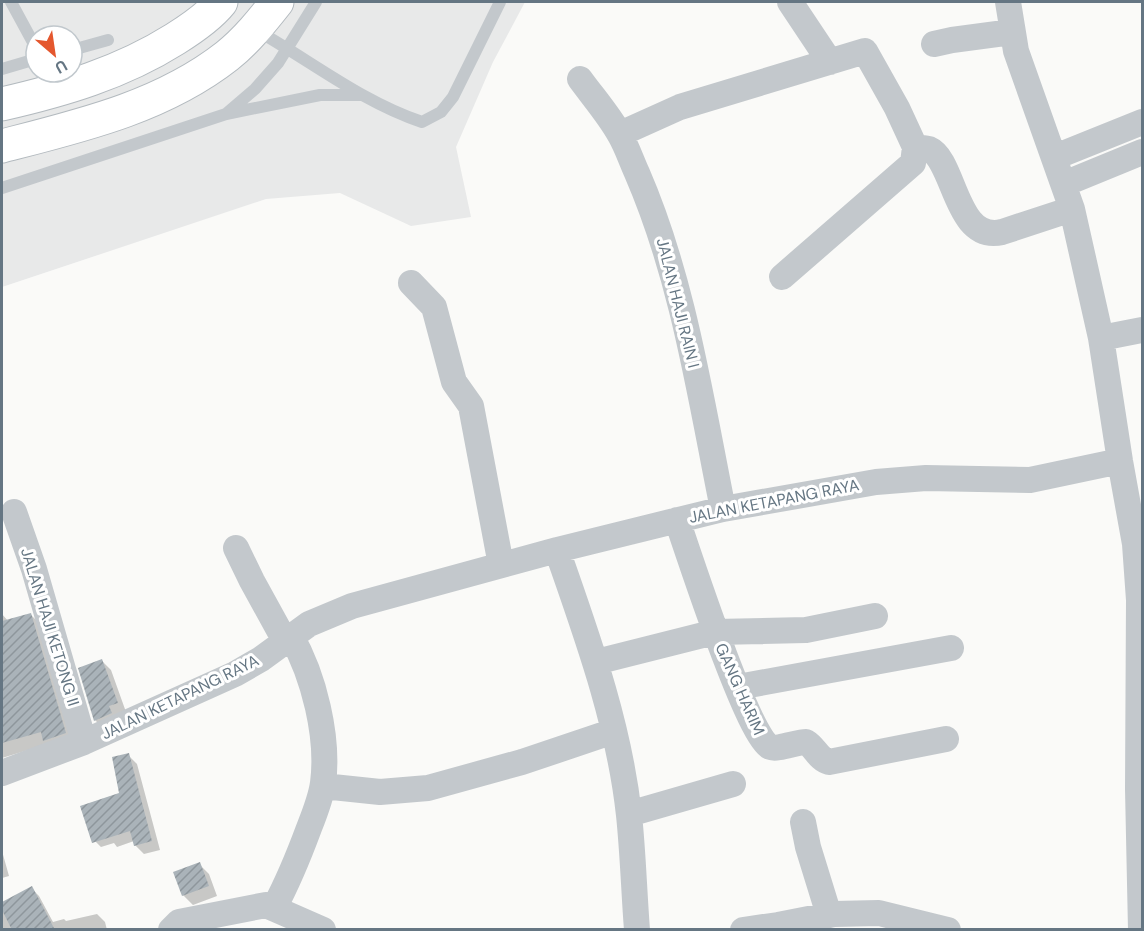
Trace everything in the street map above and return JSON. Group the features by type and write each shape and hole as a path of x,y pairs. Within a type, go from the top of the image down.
{"street":[{"path":"84,76 113,72 152,54 194,27 277,2"},
{"path":"790,2 830,62"},
{"path":"1008,2 1016,51 1072,209 1101,338 1120,461 1139,544 1141,930"},
{"path":"2,146 87,123 160,97 195,78 228,55 233,15"},
{"path":"934,44 1012,32"},
{"path":"620,134 680,107 865,51 897,108 915,147 913,163 782,277"},
{"name":"JALAN HAJI RAIN I","path":"580,79 620,134 649,200 677,285 723,509"},
{"path":"2,104 43,84"},
{"path":"1055,157 1143,122"},
{"path":"915,147 931,150 938,158 963,210 974,225 982,231 992,234 1072,209"},
{"path":"1064,184 1143,152"},
{"path":"411,283 434,307 454,382 471,406 501,565"},
{"path":"1101,338 1143,330"},
{"name":"JALAN KETAPANG RAYA","path":"2,773 84,742 235,674 261,659 288,638 328,615 352,606 557,550 723,509 876,482 935,478 1030,480 1120,461"},
{"name":"JALAN HAJI KETONG II","path":"14,512 34,568 84,742"},
{"name":"GANG HARIM","path":"677,520 715,632 758,732 766,743 775,748 806,742 812,745 824,760 838,760 946,739"},
{"path":"236,548 252,581 302,658 316,700 323,741 323,786 299,856 274,908"},
{"path":"557,550 596,662 614,731 629,814 637,930"},
{"path":"596,662 715,632 806,630 875,616"},
{"path":"738,687 951,648"},
{"path":"323,786 380,792 428,788 522,762 614,731"},
{"path":"629,814 734,784"},
{"path":"803,822 808,847 829,915"},
{"path":"171,930 179,922 266,905 323,930"},
{"path":"743,930 829,915 879,913 918,925 948,930"}],"lane":[{"path":"12,2 24,25"},
{"path":"226,114 255,89 278,63 316,2"},
{"path":"233,15 361,95 405,117 422,122 441,112 453,97 499,2"},
{"path":"84,47 108,40"},
{"path":"2,69 24,63"},
{"path":"2,188 226,114 320,95 361,95"}],"shaded area":[{"path":"2,2 525,2 493,62 456,147 471,217 411,226 340,193 266,199 2,287"}],"building":[{"path":"31,613 66,733 43,741 41,732 2,743 2,621"},
{"path":"102,659 118,703 109,706 112,713 94,721 78,668"},
{"path":"129,753 152,841 134,846 130,831 92,843 80,806 119,793 112,757"},
{"path":"200,862 209,886 182,896 173,872"},
{"path":"32,886 55,930 12,930 2,910 2,902"}]}
